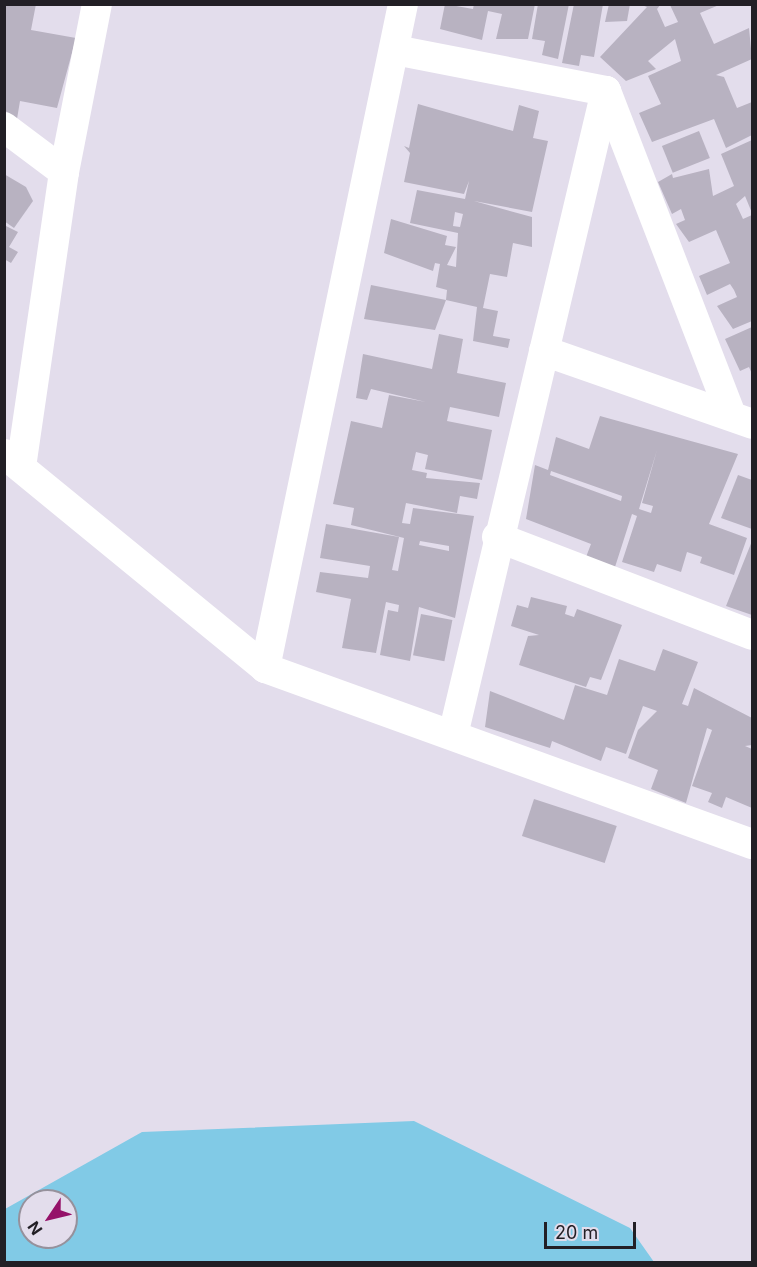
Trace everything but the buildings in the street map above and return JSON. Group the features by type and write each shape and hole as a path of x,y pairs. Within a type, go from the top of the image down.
{"street":[{"path":"97,4 64,172 13,461 265,668 753,844"},
{"path":"265,668 403,4"},
{"path":"395,50 606,91"},
{"path":"453,735 497,537 606,91"},
{"path":"606,91 742,419"},
{"path":"4,127 64,172"},
{"path":"544,351 742,419"},
{"path":"497,537 753,635"}],"water":[{"path":"414,1121 630,1228 654,1262 5,1262 5,1209 18,1202 18,1249 78,1249 78,1189 41,1189 142,1132"}]}
